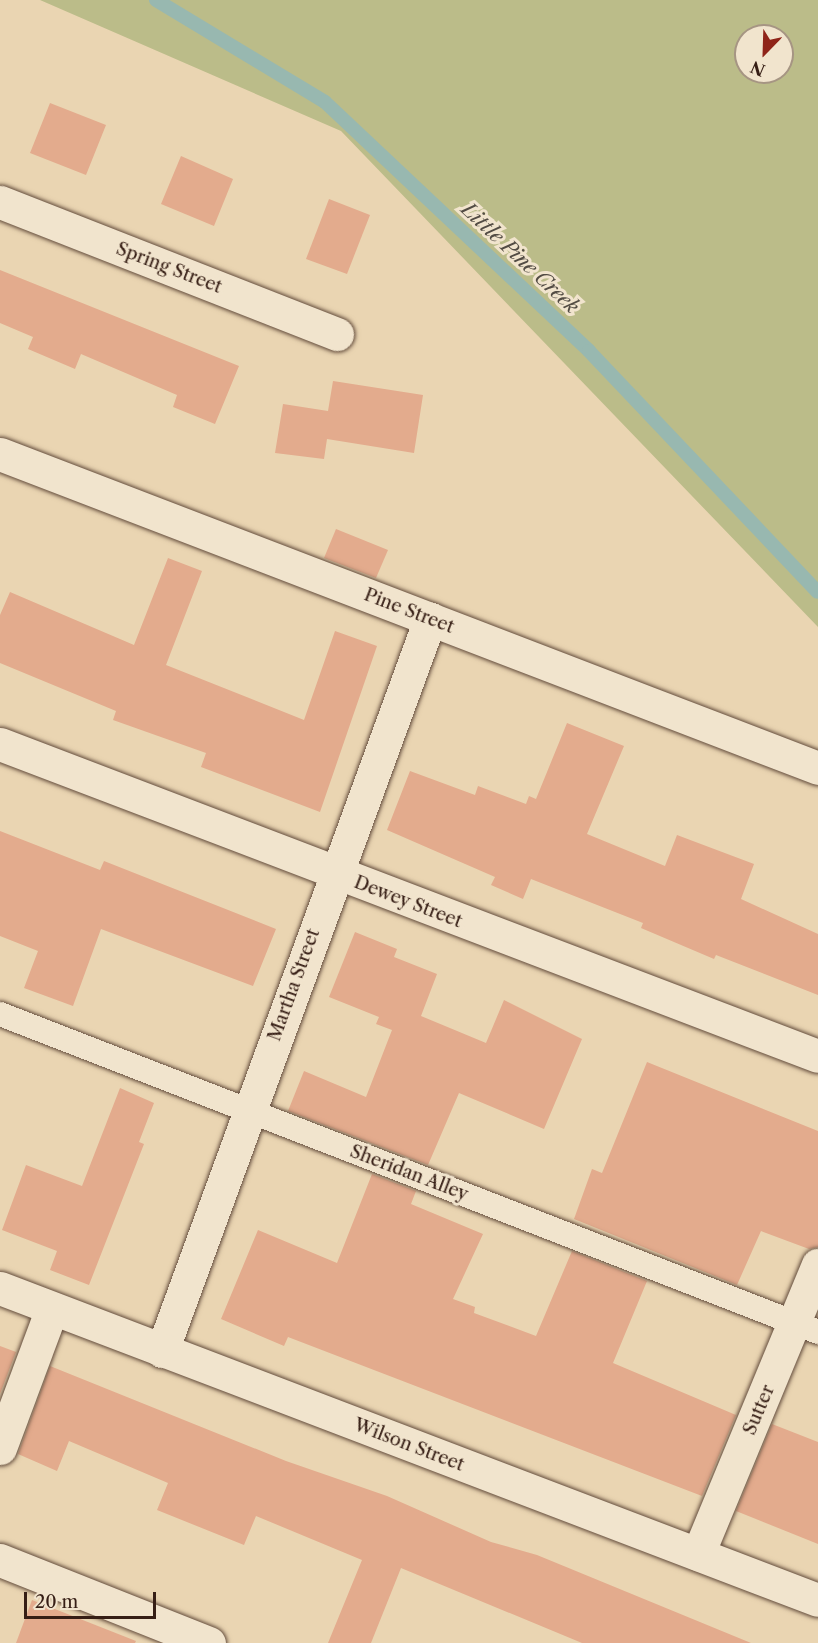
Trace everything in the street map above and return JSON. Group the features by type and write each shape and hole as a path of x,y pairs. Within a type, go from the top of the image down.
{"street":[{"name":"Spring Street","path":"0,202 337,334"},
{"name":"Pine Street","path":"0,454 818,768"},
{"name":"Martha Street","path":"162,1351 334,873 430,620"},
{"name":"Dewey Street","path":"0,744 818,1056"},
{"name":"Sutter","path":"698,1554 807,1328 818,1265"},
{"name":"Wilson Street","path":"0,1287 162,1351 818,1600"},
{"path":"0,1448 52,1308"},
{"path":"0,1560 209,1643"}],"lane":[{"name":"Sheridan Alley","path":"0,1014 807,1328"}],"green space":[{"path":"40,0 818,0 818,627 341,131"}],"building":[{"path":"50,103 106,125 86,175 30,153"},
{"path":"181,156 233,179 214,226 161,204"},
{"path":"329,199 370,215 347,274 306,259"},
{"path":"0,270 239,366 215,424 173,407 177,395 81,354 75,369 28,349 33,337 0,323"},
{"path":"333,381 423,395 414,453 327,439 324,459 275,453 283,404 328,411"},
{"path":"336,529 388,550 376,578 324,558"},
{"path":"168,558 202,571 166,665 304,720 335,631 377,646 320,812 201,767 206,753 113,720 116,711 0,663 0,615 10,592 134,645"},
{"path":"567,723 624,746 587,834 665,866 677,835 754,864 741,899 818,934 818,995 716,955 714,959 641,928 643,923 531,879 523,899 491,885 495,877 387,830 410,771 475,795 478,786 526,804 529,796 536,799"},
{"path":"0,831 100,870 104,861 276,929 253,986 101,929 73,1006 24,988 38,951 0,936"},
{"path":"355,932 397,949 394,957 437,974 421,1016 486,1043 504,1000 582,1039 544,1129 459,1093 428,1165 288,1111 304,1071 366,1097 392,1030 376,1024 379,1017 329,997"},
{"path":"647,1062 818,1131 818,1247 809,1249 761,1231 737,1285 574,1219 592,1169 602,1173"},
{"path":"120,1088 154,1103 139,1142 144,1144 89,1285 50,1270 57,1251 2,1230 26,1165 82,1186"},
{"path":"372,1174 416,1191 411,1204 483,1234 453,1299 475,1307 474,1313 536,1336 572,1251 647,1281 613,1363 736,1415 702,1496 288,1337 284,1346 221,1319 258,1230 337,1263"},
{"path":"0,1346 16,1352 0,1394"},
{"path":"50,1366 286,1461 387,1496 491,1542 537,1555 751,1643 582,1643 401,1568 371,1643 328,1643 362,1560 256,1516 244,1545 157,1510 168,1483 69,1441 57,1471 18,1454"},
{"path":"772,1424 818,1442 818,1544 736,1511"},
{"path":"32,1600 136,1641 135,1643 16,1643"}],"waterway":[{"name":"Little Pine Creek","path":"156,0 325,102 589,351 818,592"}]}
